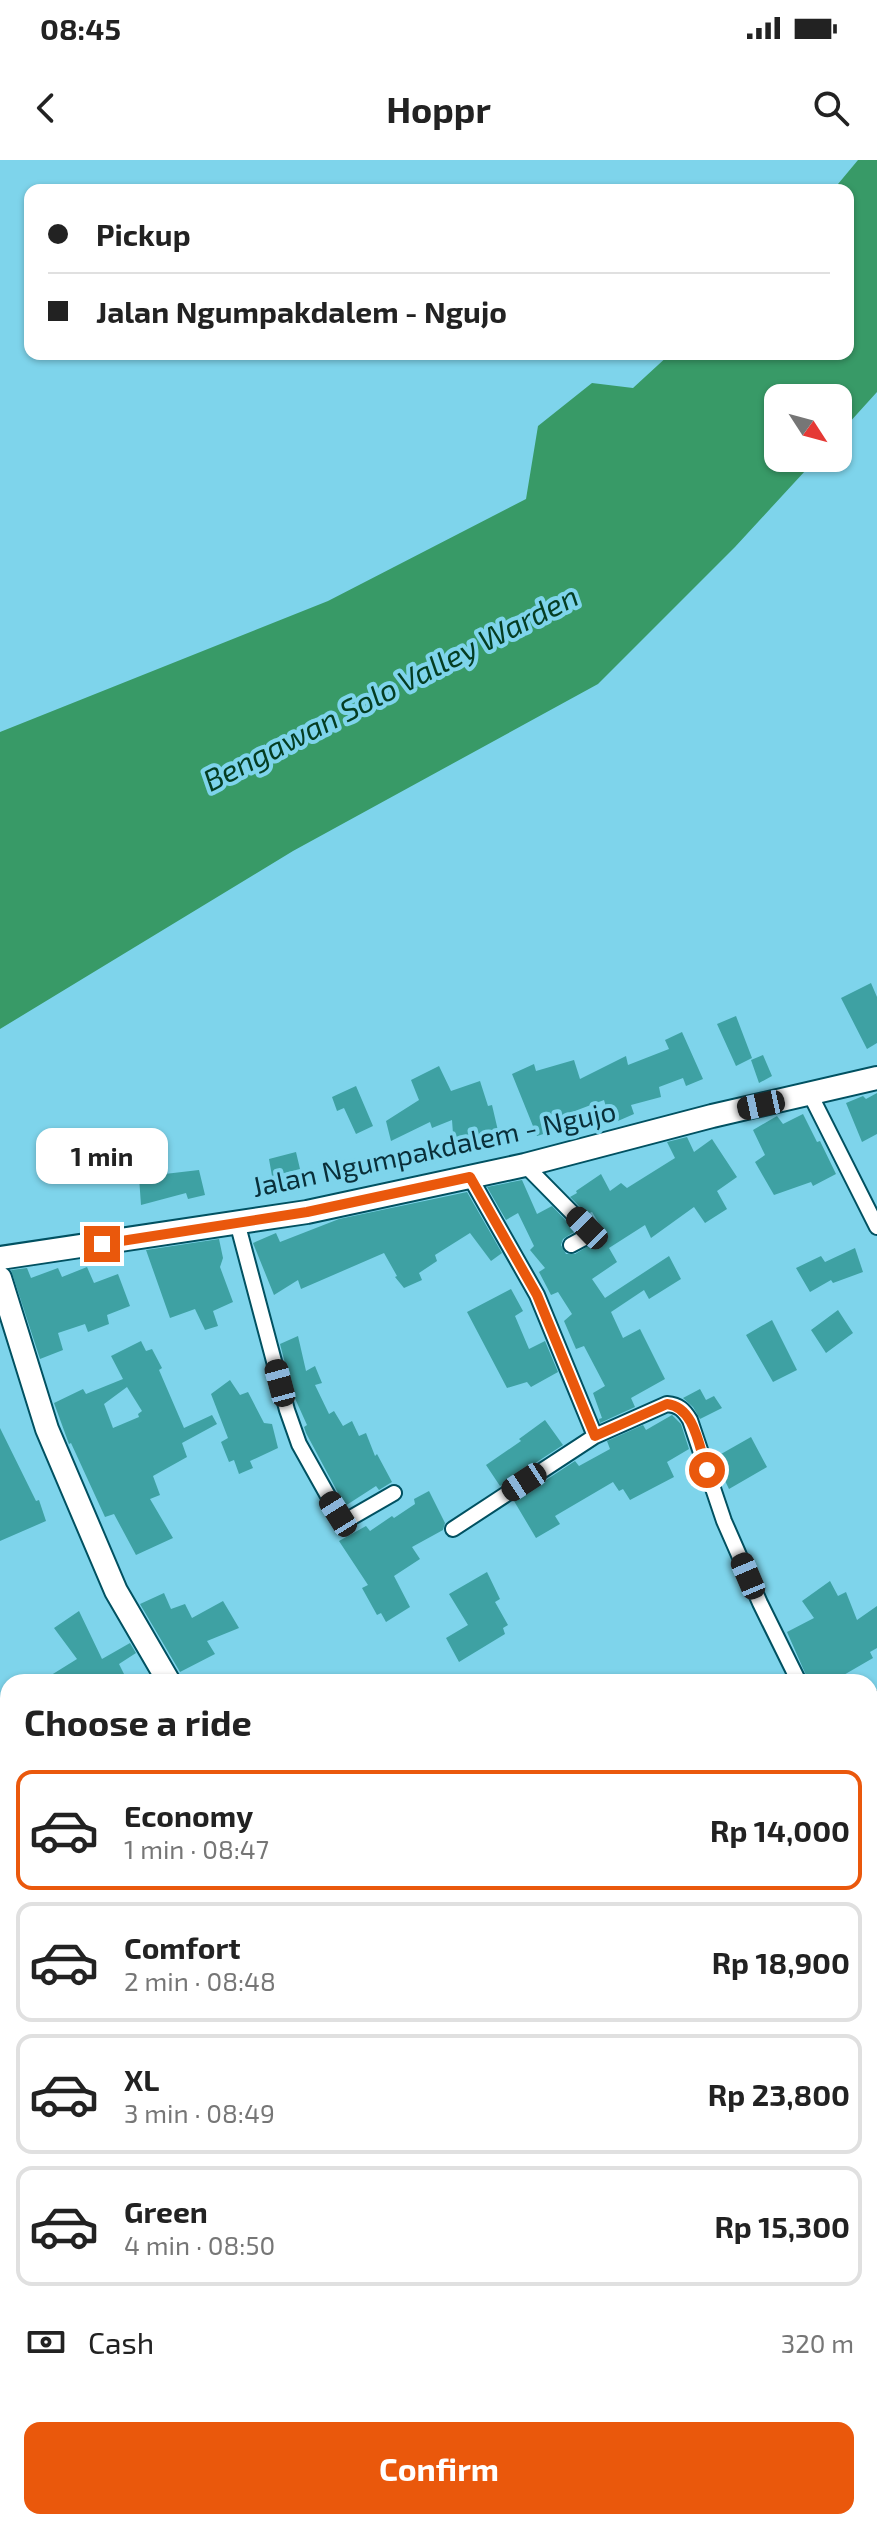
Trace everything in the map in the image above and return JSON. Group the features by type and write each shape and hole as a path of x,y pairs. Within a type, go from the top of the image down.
{"street":[{"name":"Jalan Ngumpakdalem - Ngujo","path":"0,1258 307,1212 525,1165 712,1116 877,1078"},
{"path":"810,1094 877,1227"},
{"path":"525,1165 587,1228 586,1237 571,1245"},
{"path":"470,1177 537,1295 595,1436"},
{"path":"237,1222 287,1410 299,1444 325,1493 341,1519 347,1520 394,1493"},
{"path":"0,1278 47,1429 116,1591 164,1674"},
{"path":"453,1529 595,1436 667,1404 676,1405 690,1420 730,1535 795,1674"}],"water":[{"name":"Bengawan Solo Valley Warden","path":"858,160 877,160 877,392 852,420 852,384 764,384 764,472 804,472 735,547 598,684 293,851 0,1029 0,732 328,601 526,499 538,426 592,383 633,388 663,360 854,360 854,184 838,184"}],"building":[{"path":"871,983 877,997 877,1043 867,1049 841,998"},
{"path":"736,1016 752,1058 736,1066 717,1024"},
{"path":"682,1032 703,1079 686,1086 683,1078 659,1087 661,1097 631,1105 634,1114 611,1124 604,1100 567,1114 568,1119 551,1124 553,1131 537,1136 512,1074 534,1064 536,1071 574,1060 580,1079 626,1056 628,1065 669,1049 665,1040"},
{"path":"763,1055 772,1076 759,1083 751,1060"},
{"path":"439,1066 451,1091 480,1081 488,1106 492,1105 499,1135 454,1147 452,1120 432,1128 430,1122 391,1141 386,1121 419,1100 411,1080"},
{"path":"356,1086 373,1126 356,1134 344,1108 337,1111 332,1097"},
{"path":"877,1093 877,1134 862,1142 846,1103"},
{"path":"803,1114 836,1174 813,1186 811,1182 774,1195 755,1162 765,1155 753,1130 777,1116 783,1124"},
{"path":"687,1137 694,1152 712,1139 737,1177 717,1191 727,1209 705,1223 694,1207 651,1238 645,1225 609,1248 617,1262 592,1279 605,1298 669,1256 681,1279 649,1299 644,1290 611,1312 623,1338 640,1329 665,1379 631,1398 635,1407 600,1423 599,1419 602,1418 593,1393 605,1386 584,1346 576,1349 564,1321 572,1314 558,1292 551,1295 539,1272 545,1268 530,1250 534,1246 518,1213 506,1220 487,1187 522,1180 537,1214 552,1206 571,1226 574,1232 563,1239 561,1245 566,1254 575,1254 606,1235 592,1212 587,1214 570,1197 601,1174 610,1191 621,1183 627,1188 675,1158 667,1142"},
{"path":"296,1152 300,1169 272,1176 269,1159"},
{"path":"199,1170 205,1195 188,1199 186,1193 141,1205 139,1177"},
{"path":"467,1192 502,1253 491,1261 470,1233 435,1255 437,1261 419,1273 422,1280 404,1288 384,1253 301,1289 298,1280 274,1295 253,1243 276,1233 280,1242 339,1219"},
{"path":"219,1239 223,1258 220,1267 233,1302 213,1311 218,1326 205,1330 195,1309 170,1318 146,1250"},
{"path":"855,1248 863,1272 833,1283 831,1280 810,1292 796,1268 821,1256 825,1262"},
{"path":"87,1267 94,1283 118,1274 130,1306 107,1315 109,1324 88,1332 85,1324 58,1333 63,1350 40,1359 11,1270 27,1268 31,1278 58,1268 62,1277"},
{"path":"511,1289 523,1311 515,1316 529,1349 545,1341 558,1372 531,1387 527,1382 507,1388 467,1312"},
{"path":"838,1310 853,1333 826,1353 811,1330"},
{"path":"772,1320 797,1370 773,1382 746,1335"},
{"path":"298,1336 306,1371 315,1366 322,1383 315,1385 329,1414 334,1411 343,1426 352,1421 359,1436 366,1433 375,1456 377,1454 392,1482 379,1490 376,1486 345,1506 306,1433 304,1427 307,1425 293,1394 280,1344"},
{"path":"141,1341 146,1351 152,1349 162,1368 159,1370 184,1428 212,1415 217,1424 182,1443 187,1457 153,1476 160,1495 150,1499 173,1538 136,1555 114,1514 105,1517 69,1444 54,1403 83,1389 86,1394 123,1379 111,1356","holes":["127,1387 142,1411 139,1417 113,1428 104,1404"]},
{"path":"230,1380 240,1395 248,1392 264,1423 272,1424 278,1448 250,1461 253,1468 239,1474 234,1460 229,1462 221,1442 228,1438 211,1394"},
{"path":"700,1389 706,1400 714,1396 722,1408 700,1419 683,1398"},
{"path":"672,1415 681,1424 689,1449 667,1462 674,1477 630,1500 623,1489 619,1491 613,1482 555,1516 560,1524 536,1538 514,1501 575,1461 579,1466 610,1449 607,1441 643,1425 646,1430"},
{"path":"545,1420 563,1445 500,1486 486,1465"},
{"path":"0,1428 36,1501 39,1500 46,1521 0,1541"},
{"path":"751,1437 767,1467 729,1489 714,1458"},
{"path":"429,1491 445,1523 443,1530 412,1547 420,1559 394,1576 410,1607 386,1622 381,1613 377,1615 362,1588 368,1585 339,1541 366,1526 370,1531 392,1516 394,1518 415,1504 414,1499"},
{"path":"487,1572 500,1599 495,1602 508,1625 503,1628 505,1634 459,1662 446,1638 468,1625 449,1594"},
{"path":"830,1581 838,1596 846,1592 857,1620 877,1606 877,1648 870,1652 873,1658 845,1674 805,1674 787,1632 814,1618 802,1601"},
{"path":"164,1593 171,1609 185,1604 192,1618 223,1601 239,1628 207,1641 215,1654 180,1672 140,1604"},
{"path":"79,1611 102,1659 130,1643 136,1653 119,1664 124,1674 53,1674 77,1659 54,1628"}],"route":[{"path":"102,1244 307,1212 470,1177 537,1295 595,1436 667,1404 676,1405 690,1420 707,1470"}]}
